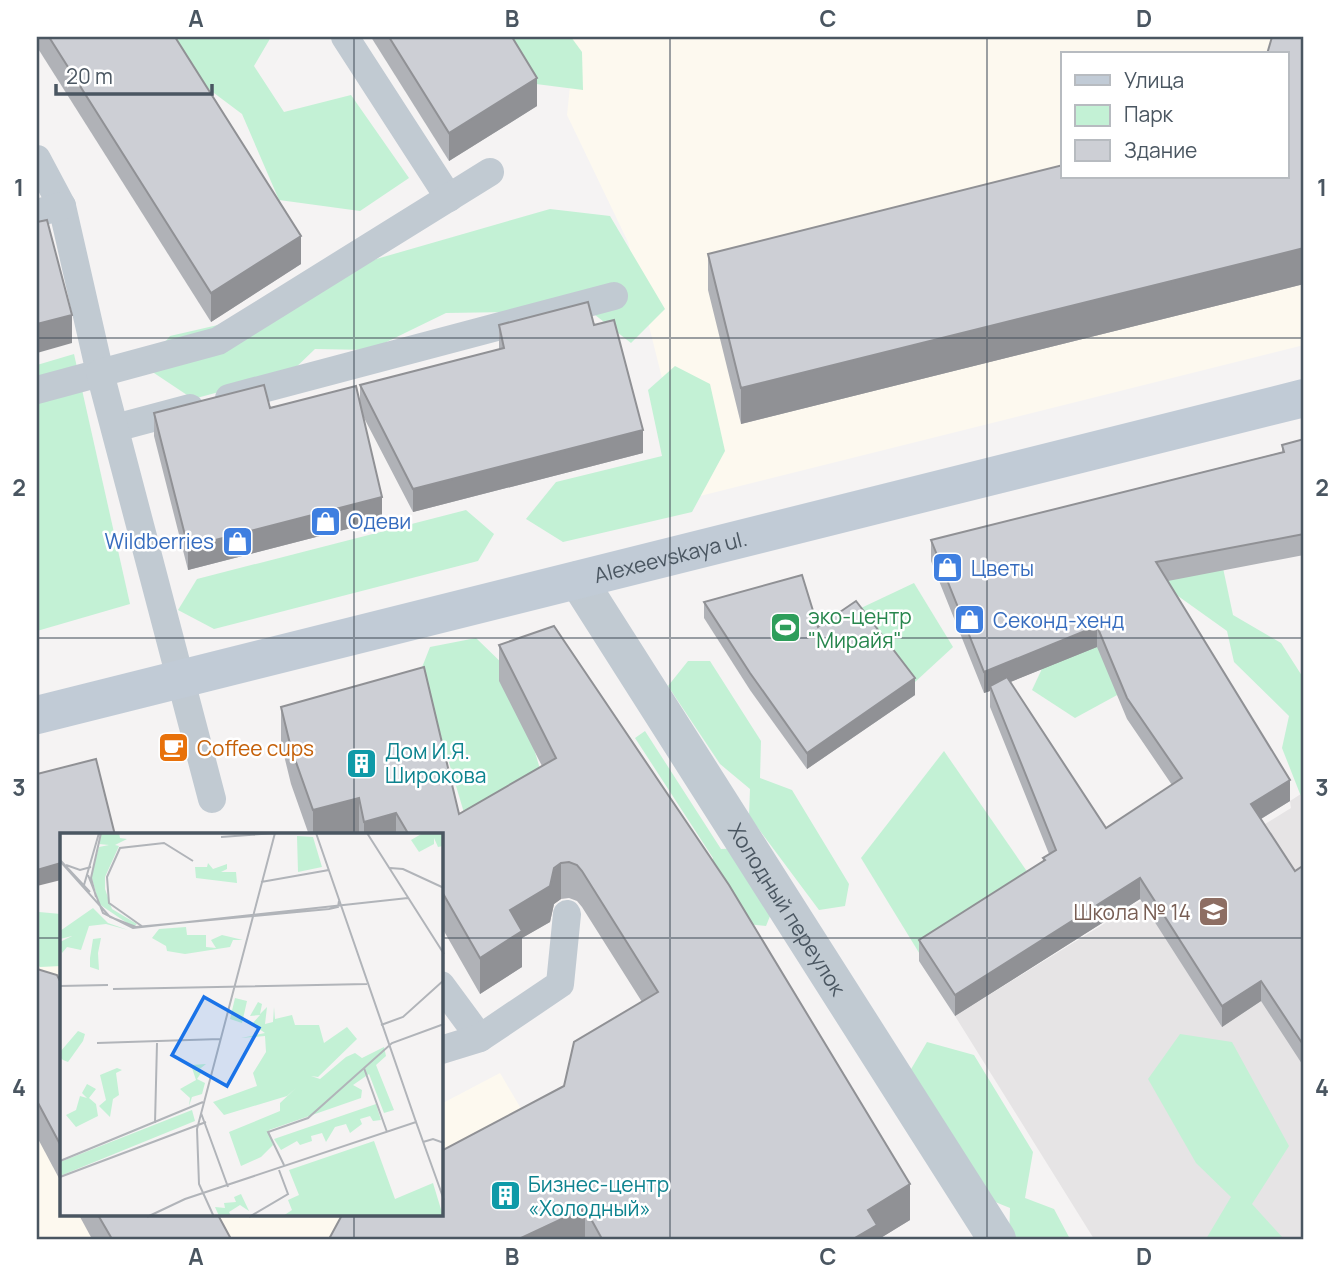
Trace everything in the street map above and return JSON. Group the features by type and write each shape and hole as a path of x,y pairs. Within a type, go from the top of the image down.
{"street":[{"name":"Alexeevskaya ul.","path":"37,715 1304,398"},
{"name":"Холодный переулок","path":"578,580 989,1236"}],"lane":[{"path":"345,37 449,198"},
{"path":"37,159 49,210 100,373 212,799"},
{"path":"37,390 218,341 490,172"},
{"path":"115,428 614,296"},
{"path":"443,1049 480,1038 560,984 567,914"},
{"path":"443,988 480,1038"}],"shaded area":[{"path":"554,37 1304,37 1304,345 692,498 628,242 567,115 572,67"},
{"name":"Школа № 14","path":"1304,792 1304,1239 1094,1239 955,1016 1291,808 1290,801"},
{"path":"37,954 60,958 60,1216 443,1216 443,1103 500,1073 537,1136 590,1239 37,1239"}],"green space":[{"path":"169,37 271,37 254,66 284,112 351,95 409,178 360,211 279,200 242,114 202,84"},
{"path":"513,37 571,37 582,52 583,90 536,84"},
{"path":"550,209 610,216 665,309 631,343 590,311 446,313 370,350 315,349 290,373 193,399 145,367 170,336 300,306 352,266"},
{"path":"74,354 130,604 37,631 37,365"},
{"path":"675,366 710,384 725,451 692,512 563,542 526,519 556,482 662,456 648,390"},
{"path":"466,510 494,534 478,561 214,629 178,610 197,579"},
{"path":"1174,556 1223,568 1233,615 1281,643 1304,679 1304,804 1282,748 1289,716 1234,662 1227,631 1164,586"},
{"path":"914,583 953,647 915,682 825,625"},
{"path":"1102,633 1130,688 1075,718 1032,690 1047,658"},
{"path":"476,638 511,672 552,809 482,873 439,729 419,675 430,647"},
{"path":"688,661 710,661 761,741 760,778 792,790 849,884 845,906 819,910 749,816 750,789 720,764 668,686"},
{"path":"645,731 721,849 744,848 777,899 766,926 736,923 706,875 713,858 635,738"},
{"path":"944,751 1035,883 921,956 861,858"},
{"path":"37,906 39,912 60,914 60,966 40,967 37,964"},
{"path":"1180,1034 1232,1042 1289,1146 1252,1204 1284,1239 1206,1239 1231,1197 1196,1163 1148,1079"},
{"path":"927,1042 974,1055 1033,1152 1025,1198 1054,1209 1070,1239 1009,1239 1010,1208 983,1197 907,1076"}],"building":[{"path":"49,37 175,37 301,236 211,293"},
{"path":"389,37 512,37 537,78 449,133"},
{"path":"1272,37 1304,37 1304,248 741,388 708,254 1061,166 1061,178 1288,178 1288,52 1268,52"},
{"path":"47,220 72,315 37,324 37,222"},
{"path":"588,302 594,325 614,320 643,430 413,489 360,385 504,348 499,325"},
{"path":"264,385 270,408 356,386 382,497 188,547 154,413"},
{"path":"1304,439 1304,534 1156,562 1290,780 1251,804 1295,871 1304,865 1304,1046 1261,981 1222,1006 1140,878 955,995 919,940 1045,860 1043,858 1056,850 990,686 1007,677 1106,828 1182,778 1127,698 1097,626 984,672 931,540 1284,452 1282,445"},
{"path":"802,575 818,627 856,601 915,678 807,753 704,602"},
{"path":"554,626 729,885 910,1184 868,1210 877,1225 853,1239 602,1239 585,1208 519,1239 329,1239 341,1216 443,1216 443,1150 564,1086 574,1042 658,992 577,865 561,863 554,868 550,886 510,910 522,931 480,958 443,893 443,833 408,833 396,813 364,822 359,798 313,810 291,748 281,707 424,667 459,814 556,758 499,645"},
{"path":"96,759 114,833 60,833 60,863 37,870 37,774"},
{"path":"37,969 57,975 60,981 60,1144 37,1101"},
{"path":"99,1216 219,1216 231,1239 112,1239"}],"place":[{"name":"Одеви","path":"325,521"},
{"name":"Wildberries","path":"237,541"},
{"name":"Цветы","path":"948,568"},
{"name":"Секонд-хенд","path":"970,620"},
{"name":"эко-центр \"Мирайя\"","path":"785,628"},
{"name":"Coffee cups","path":"174,748"},
{"name":"Дом И.Я. Широкова","path":"362,763"},
{"name":"Школа № 14","path":"1214,912"},
{"name":"Бизнес-центр «Холодный»","path":"505,1196"}]}
